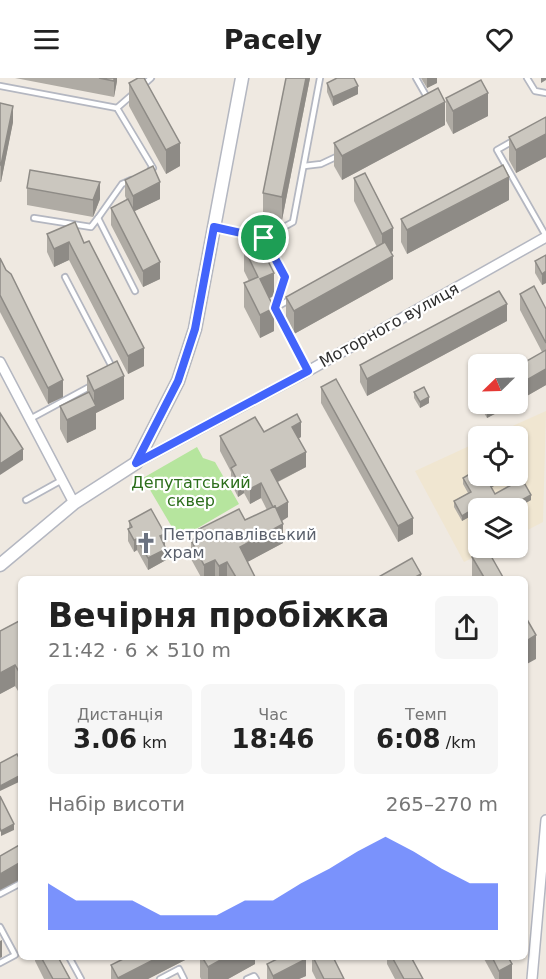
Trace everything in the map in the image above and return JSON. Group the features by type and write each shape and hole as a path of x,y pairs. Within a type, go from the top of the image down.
{"street":[{"path":"0,565 74,503 136,463 181,371 195,329 242,78"},
{"name":"Моторного вулиця","path":"136,463 308,371 546,236"},
{"path":"0,362 74,503"},
{"path":"532,979 546,820"}],"lane":[{"path":"117,108 151,78"},
{"path":"214,227 264,238 293,222 320,78"},
{"path":"416,78 431,106"},
{"path":"527,78 535,91 546,93"},
{"path":"0,86 117,108 153,168 143,173"},
{"path":"517,139 497,150 546,236"},
{"path":"304,166 321,164 341,154"},
{"path":"501,180 511,174"},
{"path":"34,218 92,227 123,184 133,178"},
{"path":"98,218 135,291"},
{"path":"264,238 285,277 275,308 308,371"},
{"path":"65,277 115,374"},
{"path":"275,308 295,297"},
{"path":"30,418 96,384"},
{"path":"26,500 62,480"},
{"path":"0,894 18,885"},
{"path":"0,927 15,955 0,963"},
{"path":"71,960 81,979"},
{"path":"160,979 179,969 184,979"},
{"path":"247,979 254,976 256,979"}],"shaded area":[{"path":"546,411 543,522 528,530 528,498 468,498 468,558 472,558 464,562 415,471 468,447 468,486 528,486 528,426 512,426"}],"green space":[{"name":"Депутатський сквер","path":"197,447 203,458 215,462 239,504 179,539 143,478"}],"building":[{"path":"138,78 144,78 180,143 166,150 129,83"},
{"path":"286,78 306,78 282,197 263,193"},
{"path":"337,78 354,78 358,86 333,97 327,83"},
{"path":"481,80 488,93 453,111 446,98"},
{"path":"438,88 445,102 342,156 334,143"},
{"path":"0,103 13,106 1,165 0,165"},
{"path":"546,117 546,134 516,150 509,137"},
{"path":"503,165 509,177 407,230 401,219"},
{"path":"153,166 160,182 133,196 125,180"},
{"path":"30,170 100,182 93,200 27,188"},
{"path":"365,173 393,228 382,234 354,178"},
{"path":"128,199 160,262 143,271 111,208"},
{"path":"75,222 84,243 89,241 144,348 128,356 69,242 54,249 47,234"},
{"path":"258,241 274,273 260,279 274,308 260,315 244,283 258,277 244,248"},
{"path":"385,242 393,256 294,311 286,297"},
{"path":"546,255 546,271 542,274 535,261"},
{"path":"0,258 6,270 11,274 63,380 48,388 0,295"},
{"path":"534,286 546,309 546,343 520,294"},
{"path":"499,291 507,304 367,379 360,365"},
{"path":"546,350 546,369 528,379 528,360"},
{"path":"117,361 124,376 94,391 87,376"},
{"path":"336,379 413,518 398,526 321,387"},
{"path":"424,387 429,397 420,402 414,392"},
{"path":"89,392 96,406 67,420 60,406"},
{"path":"0,413 23,449 0,464"},
{"path":"297,414 301,422 292,427 306,452 271,470 288,502 276,509 261,483 250,489 244,478 238,482 231,468 236,465 220,436 255,417 264,432"},
{"path":"468,475 468,486 491,486 495,494 509,486 526,486 531,495 525,498 468,498 468,512 462,516 454,501 471,492 463,478"},
{"path":"275,506 283,524 240,547 254,576 235,576 227,562 219,566 215,560 204,565 191,540 202,535 199,529 239,509 245,520"},
{"name":"Петропавлівський храм","path":"151,509 165,534 160,536 166,549 148,558 128,529 132,527 129,521"},
{"path":"412,558 421,574 417,576 380,576"},
{"path":"473,558 492,558 502,576 483,576"},
{"path":"528,621 536,635 528,640"},
{"path":"18,622 18,670 15,665 0,673 0,631"},
{"path":"17,754 18,756 18,777 0,786 0,763"},
{"path":"0,796 14,824 1,831 0,828"},
{"path":"18,846 18,864 0,874 0,856"},
{"path":"43,960 60,960 70,979 53,979"},
{"path":"121,960 153,960 118,978 111,965"},
{"path":"204,960 221,960 208,967"},
{"path":"275,960 304,960 273,976 267,964"},
{"path":"314,960 334,960 344,979 324,979"},
{"path":"394,960 413,960 423,979 404,979"},
{"path":"494,960 510,960 512,964 499,971"}],"place":[{"name":"Петропавлівський храм","path":"146,543"}],"route":[{"path":"214,227 264,238 285,277 275,308 308,371 136,463 178,381 195,329 214,227"}]}
